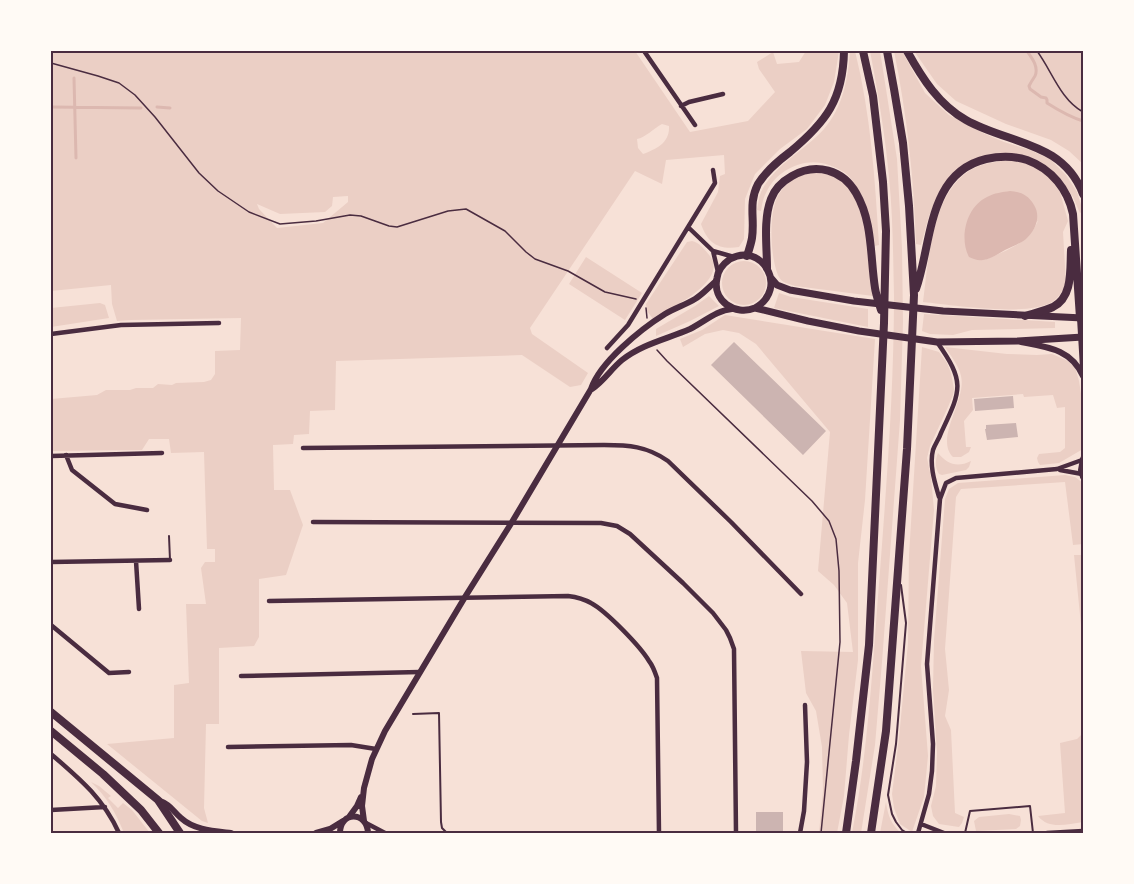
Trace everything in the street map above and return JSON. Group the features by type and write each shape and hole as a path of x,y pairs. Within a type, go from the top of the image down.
{"highway":[{"path":"747,256 752,240 752,205 758,185 767,172 825,119 840,84 844,51"},
{"path":"846,833 869,645 886,231 873,96 863,51"},
{"path":"871,833 886,731 907,449 914,295 903,143 887,51"},
{"path":"907,51 927,84 953,111 967,120 1048,153 1069,171 1083,194"},
{"path":"914,295 940,198 952,181 970,166 980,161 1007,156 1031,161 1047,171 1062,186 1071,203 1082,318"},
{"path":"767,268 769,209 775,191 797,173 806,170 831,171 840,175 852,187 864,212 872,250 875,288 884,323"},
{"path":"1025,316 1054,306 1067,291 1070,280 1073,214"}],"main road":[{"path":"1082,318 943,311 854,301 790,290 777,285 762,262 747,256 734,257 728,261 718,272 716,281 717,292 723,302 732,309 744,311 755,309 859,331 937,342 1082,337"},
{"path":"755,309 768,296 771,290 771,278"},
{"path":"51,712 158,800 180,833"},
{"path":"51,731 103,774 141,810 159,833"}],"street":[{"path":"647,52 694,125"},
{"path":"681,106 723,94"},
{"path":"607,348 628,325 715,183 713,170"},
{"path":"688,227 713,251 734,257"},
{"path":"713,251 718,272"},
{"path":"340,833 340,828 357,806 376,749 400,704 512,522 591,389 595,378 634,337 650,324 695,299 716,281"},
{"path":"591,389 599,384 631,350 693,327 721,311 732,309"},
{"path":"1082,318 1083,368"},
{"path":"51,334 121,325 219,323"},
{"path":"1018,341 1058,350 1070,357 1083,376"},
{"path":"937,342 956,373 958,381 954,405 933,450 932,461 940,499"},
{"path":"303,448 628,445 645,449 661,456 674,467 801,594"},
{"path":"51,456 162,453"},
{"path":"66,455 72,470 115,504 147,510"},
{"path":"1057,469 1082,475 1083,460"},
{"path":"918,833 929,794 932,771 933,744 927,664 940,499 946,483 957,478 1057,469 1083,460"},
{"path":"313,522 601,523 624,530 636,538 713,614 726,630 734,649 736,833"},
{"path":"51,562 170,560"},
{"path":"136,561 139,609"},
{"path":"269,601 568,596 581,598 598,608 642,651 651,663 657,678 659,833"},
{"path":"51,625 109,673 129,672"},
{"path":"241,676 420,672"},
{"path":"800,833 804,811 807,762 805,705"},
{"path":"228,747 351,745 376,749"},
{"path":"51,754 83,781 105,807 119,833"},
{"path":"364,788 362,806 368,833"},
{"path":"158,800 168,804 182,819 202,829 231,833"},
{"path":"51,810 105,807"},
{"path":"316,833 330,829 346,819 357,817 385,833"},
{"path":"921,824 944,833"},
{"path":"1047,833 1083,831"}],"lane":[{"path":"631,350 634,337"},
{"path":"169,536 170,560"},
{"path":"898,568 906,623 896,744 888,795 896,822 907,833"},
{"path":"413,714 439,713 442,828 446,832 506,833"},
{"path":"966,833 970,811 1030,806 1033,833"}],"path":[{"path":"1037,51 1064,96 1083,112"},
{"path":"51,63 119,83 135,95 199,173 219,191 249,212 280,224 350,215 362,216 398,227 448,211 466,209 506,231 535,259 568,271 604,292 639,301"},
{"path":"645,305 647,318"},
{"path":"657,350 830,521 836,539 839,571 840,642 821,833"}],"shaded area":[{"path":"51,51 635,51 690,132 748,121 775,92 759,69 757,62 773,52 777,64 799,62 806,51 839,51 834,82 825,105 807,129 780,149 755,174 745,199 744,239 739,247 715,244 707,236 701,224 718,192 720,176 725,174 724,155 666,160 662,184 635,171 530,328 532,334 588,373 581,385 570,387 522,355 336,361 335,410 310,411 309,434 294,435 293,444 273,445 274,490 290,490 303,525 286,575 259,579 259,637 254,646 219,648 219,724 206,724 204,808 208,823 202,821 107,744 174,738 174,685 189,683 186,604 206,604 201,568 205,562 215,562 215,549 207,549 204,452 171,453 169,439 149,439 142,450 51,451 51,399 97,395 106,390 153,388 158,384 172,385 211,380 215,374 215,351 240,350 241,318 117,321 112,304 111,285 51,291","holes":["662,124 669,126 665,141 643,154 638,148 637,139","348,196 348,202 323,223 277,228 257,204 280,214 325,212 332,206 333,197"]},
{"path":"850,51 855,51 869,123 879,245 875,246 868,212 861,195 850,177 829,165 810,162 784,172 771,185 764,197 761,211 757,210 760,194 767,182 781,166 824,129 836,111 846,82"},
{"path":"870,51 880,51 897,159 903,322 900,420 875,745 861,833 852,833 863,768 873,669 888,468 894,329 890,192 883,129"},
{"path":"894,51 902,51 925,93 949,115 983,133 1050,159 1066,175 1077,192 1083,211 1080,213 1073,197 1057,175 1041,163 980,157 939,192 921,245 916,244 909,147"},
{"path":"914,51 1083,51 1083,164 1069,151 1051,140 1006,124 956,101 937,84"},
{"path":"1012,160 1034,165 1049,177 1060,192 1068,221 1063,232 1066,284 1062,292 1052,302 1026,309 989,309 923,302 935,225 951,189 963,175 979,166","holes":["1038,221 1024,240 984,260"]},
{"path":"814,172 833,176 845,184 854,196 865,229 873,296 795,286 784,282 779,277 772,247 775,201 782,189 790,182"},
{"path":"1010,191 1024,195 1036,209 1036,223 1030,235 1024,241 992,257 979,260 969,257 965,232 969,215 980,202 990,196"},
{"path":"692,241 710,256 714,265 711,275 695,293 653,319 647,311 646,304 687,242"},
{"path":"586,257 642,293 625,320 569,284"},
{"path":"744,261 759,268 766,283 759,298 744,305 729,298 722,283 729,268"},
{"path":"779,293 791,297 868,309 868,327 774,308"},
{"path":"709,296 719,306 656,336 656,329"},
{"path":"100,303 105,305 109,318 51,327 51,308"},
{"path":"924,314 1055,322 1055,328 972,330 953,335 930,334 922,331"},
{"path":"725,315 875,339 865,500 858,563 858,660 844,796 837,833 819,833 823,791 822,747 816,711 806,693 801,651 853,652 847,603 834,585 818,571 830,432 756,344 739,333 723,330 705,334 683,347 680,339 702,330"},
{"path":"922,347 939,352 947,363 954,389 927,458 934,510 921,666 928,756 924,797 912,832 900,824 892,794 908,643 909,555"},
{"path":"945,347 1007,354 1052,354 1066,360 1075,367 1079,381 1083,406 1083,449 1059,463 1040,465 1037,458 1039,454 1060,452 1065,448 1065,407 1057,408 1053,395 1024,397 1023,394 972,398 973,410 964,421 966,447 971,447 969,452 961,457 953,457 948,449 947,440 962,386 957,365"},
{"path":"938,453 953,464 971,461 969,467 966,470 939,474 936,464"},
{"path":"1065,475 1075,477 1083,483 1083,544 1073,545 1065,482 961,489 956,497 945,649 949,690 945,716 951,730 955,813 964,817 959,827 939,824 933,816 931,806 936,786 937,752 933,690 934,640 945,499 949,489 958,483"},
{"path":"1074,555 1083,555 1083,645"},
{"path":"1083,733 1083,822 1059,825 1047,823 1038,816 1065,813 1060,743 1077,739"},
{"path":"91,782 111,796 108,798 118,808 123,803 132,810 150,833 124,833 102,793"},
{"path":"886,802 890,819 901,833 880,833"},
{"path":"1009,814 1020,816 1020,826 1016,829 976,831 974,821 979,817"}],"building":[{"path":"734,342 826,431 803,455 711,365"},
{"path":"1013,396 1014,408 975,411 974,399"},
{"path":"1016,423 1018,437 987,440 986,425"},
{"path":"756,812 783,812 783,833 756,833"}],"waterway":[{"path":"1027,51 1036,69 1029,86 1030,89 1046,98 1047,103 1055,108 1083,121"},
{"path":"74,78 76,158"},
{"path":"51,107 141,108"},
{"path":"157,107 170,108"}]}
